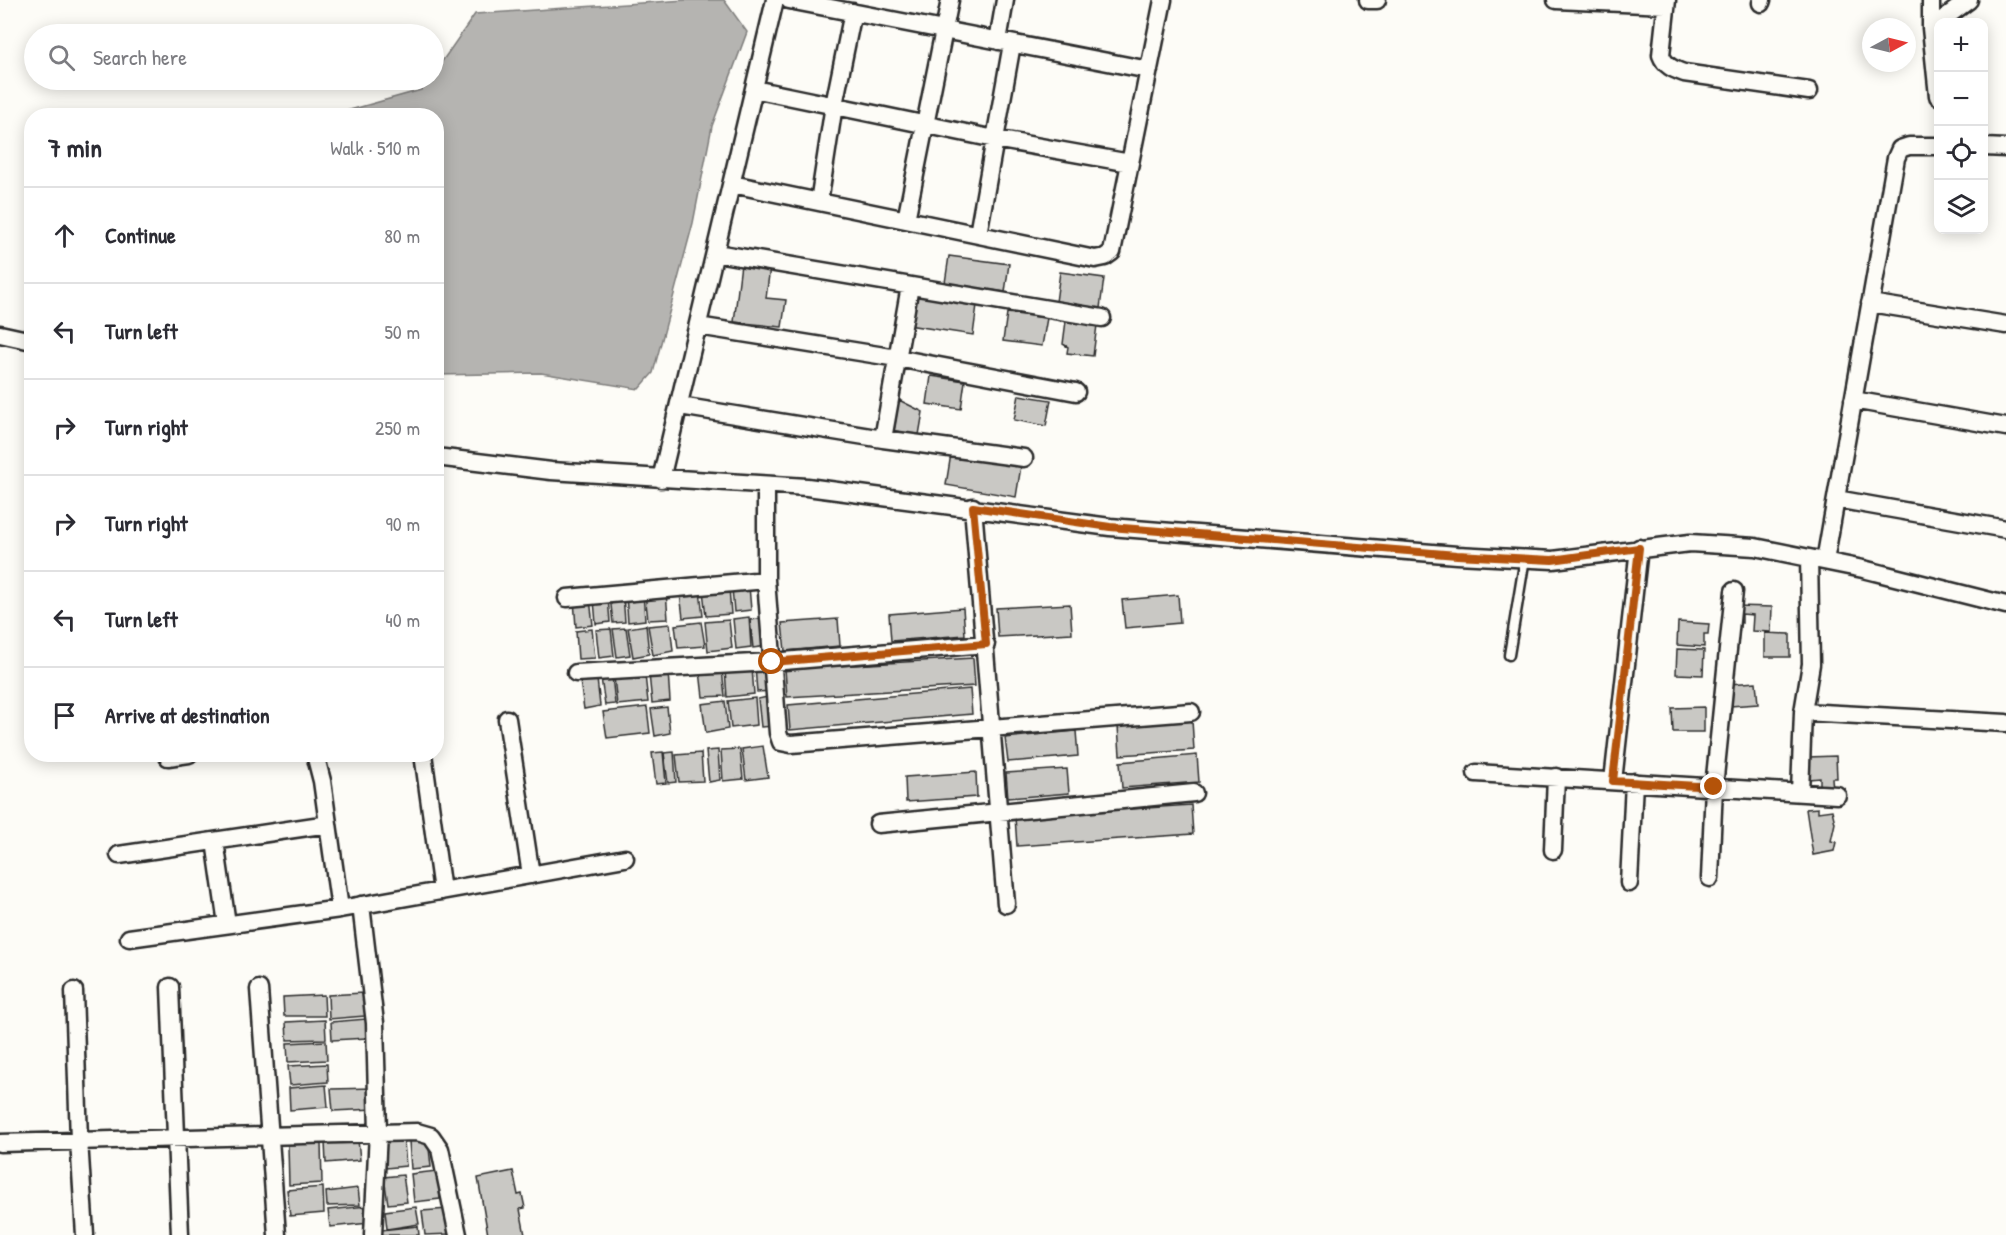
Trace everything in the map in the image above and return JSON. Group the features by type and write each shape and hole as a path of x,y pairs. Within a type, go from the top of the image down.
{"street":[{"path":"661,479 776,0"},
{"path":"789,0 1149,70"},
{"path":"906,220 950,0"},
{"path":"978,234 995,140 1005,42 1005,0"},
{"path":"732,184 1095,259 1105,257 1112,252 1163,0"},
{"path":"1368,0 1377,0"},
{"path":"1556,0 1667,2 1660,55 1671,68 1809,91"},
{"path":"1931,0 1935,18"},
{"path":"1944,18 1969,0"},
{"path":"819,202 834,105 853,12"},
{"path":"754,88 995,140 1130,163"},
{"path":"1800,793 1803,712 1811,664 1817,560 1836,499 1896,158 1900,150 1909,146 1934,146"},
{"path":"1988,147 2006,148"},
{"path":"716,253 1102,318"},
{"path":"882,439 910,286"},
{"path":"1870,303 2006,325"},
{"path":"698,326 897,358 1076,392"},
{"path":"0,334 24,338"},
{"path":"1853,400 2006,427"},
{"path":"680,406 882,439 1024,458"},
{"path":"444,458 552,471 766,487 807,487 973,507 1110,527 1552,560 1690,543 1755,547 2006,605"},
{"path":"766,487 766,580 777,733 781,742 993,729 1191,712"},
{"path":"1836,499 2006,529"},
{"path":"973,507 1006,904"},
{"path":"1613,781 1639,548"},
{"path":"567,598 766,580"},
{"path":"1710,878 1714,787 1734,591"},
{"path":"576,673 772,662 986,644"},
{"path":"1803,712 2006,723"},
{"path":"507,719 531,875"},
{"path":"317,762 322,780 340,909"},
{"path":"424,762 442,891"},
{"path":"1476,772 1837,795"},
{"path":"1553,850 1556,777"},
{"path":"1629,883 1634,782"},
{"path":"878,824 999,814 1194,793"},
{"path":"119,855 328,824"},
{"path":"215,841 227,924"},
{"path":"129,938 340,909 625,858"},
{"path":"361,905 375,1023 378,1132 374,1235"},
{"path":"170,987 180,1235"},
{"path":"259,989 277,1235"},
{"path":"74,992 85,1235"},
{"path":"0,1143 417,1132 431,1136 440,1149 458,1235"}],"lane":[{"path":"1509,655 1525,558"}],"shaded area":[{"path":"686,0 724,0 747,32 712,126 693,223 653,373 639,389 541,373 444,375 444,108 357,108 421,90 444,90 444,59 475,14"}],"building":[{"path":"949,256 1009,264 1005,292 945,283"},
{"path":"741,264 770,267 766,298 786,300 782,327 734,322"},
{"path":"1060,272 1104,278 1100,308 1056,302"},
{"path":"912,295 977,305 973,335 908,325"},
{"path":"1007,313 1047,318 1042,346 1003,341"},
{"path":"1066,321 1097,325 1093,356 1067,353 1068,347 1063,344"},
{"path":"931,376 965,381 961,409 927,404"},
{"path":"1019,395 1051,400 1046,426 1014,420"},
{"path":"899,400 923,412 919,435 894,431"},
{"path":"951,454 1021,466 1016,497 946,485"},
{"path":"749,586 751,610 734,612 732,588"},
{"path":"729,588 731,614 706,616 703,591"},
{"path":"666,591 668,619 648,620 645,594"},
{"path":"700,591 703,616 683,618 680,593"},
{"path":"643,593 645,620 628,622 626,595"},
{"path":"623,594 625,622 613,623 610,596"},
{"path":"1178,595 1180,623 1125,628 1122,600"},
{"path":"608,598 610,622 596,624 594,600"},
{"path":"590,599 593,625 576,627 574,600"},
{"path":"1070,604 1072,633 998,637 996,608"},
{"path":"1736,606 1772,607 1771,632 1752,631 1753,615 1742,614 1742,623 1736,621"},
{"path":"963,608 965,635 891,641 889,614"},
{"path":"749,617 751,647 736,649 733,619"},
{"path":"765,618 767,646 753,648 750,620"},
{"path":"838,619 840,646 785,651 782,623"},
{"path":"729,620 732,648 708,651 705,622"},
{"path":"701,622 705,646 678,648 675,625"},
{"path":"1678,622 1709,624 1708,634 1704,634 1704,647 1677,645"},
{"path":"670,624 673,651 653,655 648,626"},
{"path":"646,625 649,654 633,657 628,628"},
{"path":"626,628 630,655 617,657 613,629"},
{"path":"592,629 595,658 578,659 576,631"},
{"path":"611,629 614,656 599,658 596,630"},
{"path":"1765,633 1790,634 1790,657 1765,657"},
{"path":"1677,649 1704,650 1703,675 1676,674"},
{"path":"973,658 975,686 787,697 785,669"},
{"path":"770,665 772,691 757,692 755,667"},
{"path":"752,668 754,694 727,697 725,670"},
{"path":"722,670 725,696 703,697 700,671"},
{"path":"668,671 670,701 652,703 649,674"},
{"path":"645,675 648,702 617,705 614,677"},
{"path":"612,676 615,704 605,705 601,678"},
{"path":"597,679 600,706 584,709 580,681"},
{"path":"1756,682 1758,704 1730,706 1729,684"},
{"path":"970,689 972,714 790,730 788,705"},
{"path":"772,696 775,726 761,727 758,699"},
{"path":"755,698 757,725 731,728 728,701"},
{"path":"725,701 728,729 706,733 702,704"},
{"path":"647,707 650,733 607,738 603,712"},
{"path":"667,707 670,733 655,736 651,709"},
{"path":"1704,707 1704,732 1673,732 1672,708"},
{"path":"1192,721 1194,750 1120,755 1118,726"},
{"path":"1076,731 1078,756 1008,762 1005,738"},
{"path":"763,746 768,777 746,780 742,749"},
{"path":"740,749 743,779 723,781 721,750"},
{"path":"718,750 720,780 709,782 706,751"},
{"path":"663,752 666,783 656,784 652,753"},
{"path":"674,752 676,782 668,783 664,753"},
{"path":"701,753 703,781 679,782 676,755"},
{"path":"1197,755 1199,782 1122,788 1120,762"},
{"path":"1836,756 1837,778 1832,778 1833,791 1820,791 1820,778 1809,779 1808,757"},
{"path":"1067,769 1069,793 1008,798 1006,773"},
{"path":"976,772 977,797 906,802 905,777"},
{"path":"1191,805 1193,834 1017,846 1015,817"},
{"path":"1818,808 1818,812 1832,810 1835,823 1831,841 1836,842 1834,851 1813,855 1806,809"},
{"path":"363,993 365,1016 329,1019 328,995"},
{"path":"324,995 325,1016 284,1016 283,997"},
{"path":"366,1019 367,1038 332,1040 331,1022"},
{"path":"325,1020 326,1039 287,1040 286,1022"},
{"path":"326,1041 327,1060 288,1062 287,1043"},
{"path":"327,1064 328,1082 290,1085 288,1066"},
{"path":"326,1085 328,1107 290,1110 289,1088"},
{"path":"374,1088 374,1109 333,1111 331,1089"},
{"path":"428,1139 431,1167 411,1169 409,1141"},
{"path":"358,1140 360,1160 326,1163 325,1142"},
{"path":"404,1141 406,1166 386,1168 383,1143"},
{"path":"321,1143 322,1183 289,1185 288,1145"},
{"path":"437,1171 440,1199 414,1202 411,1174"},
{"path":"513,1171 518,1195 522,1194 525,1208 520,1209 525,1235 488,1235 478,1178"},
{"path":"403,1175 407,1202 388,1204 384,1177"},
{"path":"323,1187 324,1213 290,1216 287,1190"},
{"path":"358,1188 360,1205 327,1206 326,1192"},
{"path":"367,1206 369,1223 330,1227 328,1210"},
{"path":"416,1207 419,1224 387,1229 385,1211"},
{"path":"448,1209 451,1234 425,1235 422,1211"},
{"path":"418,1226 419,1235 382,1235 381,1230"}],"route":[{"path":"772,662 986,644 973,507 1110,527 1457,555 1552,560 1610,550 1639,548 1613,781 1714,787"}]}
